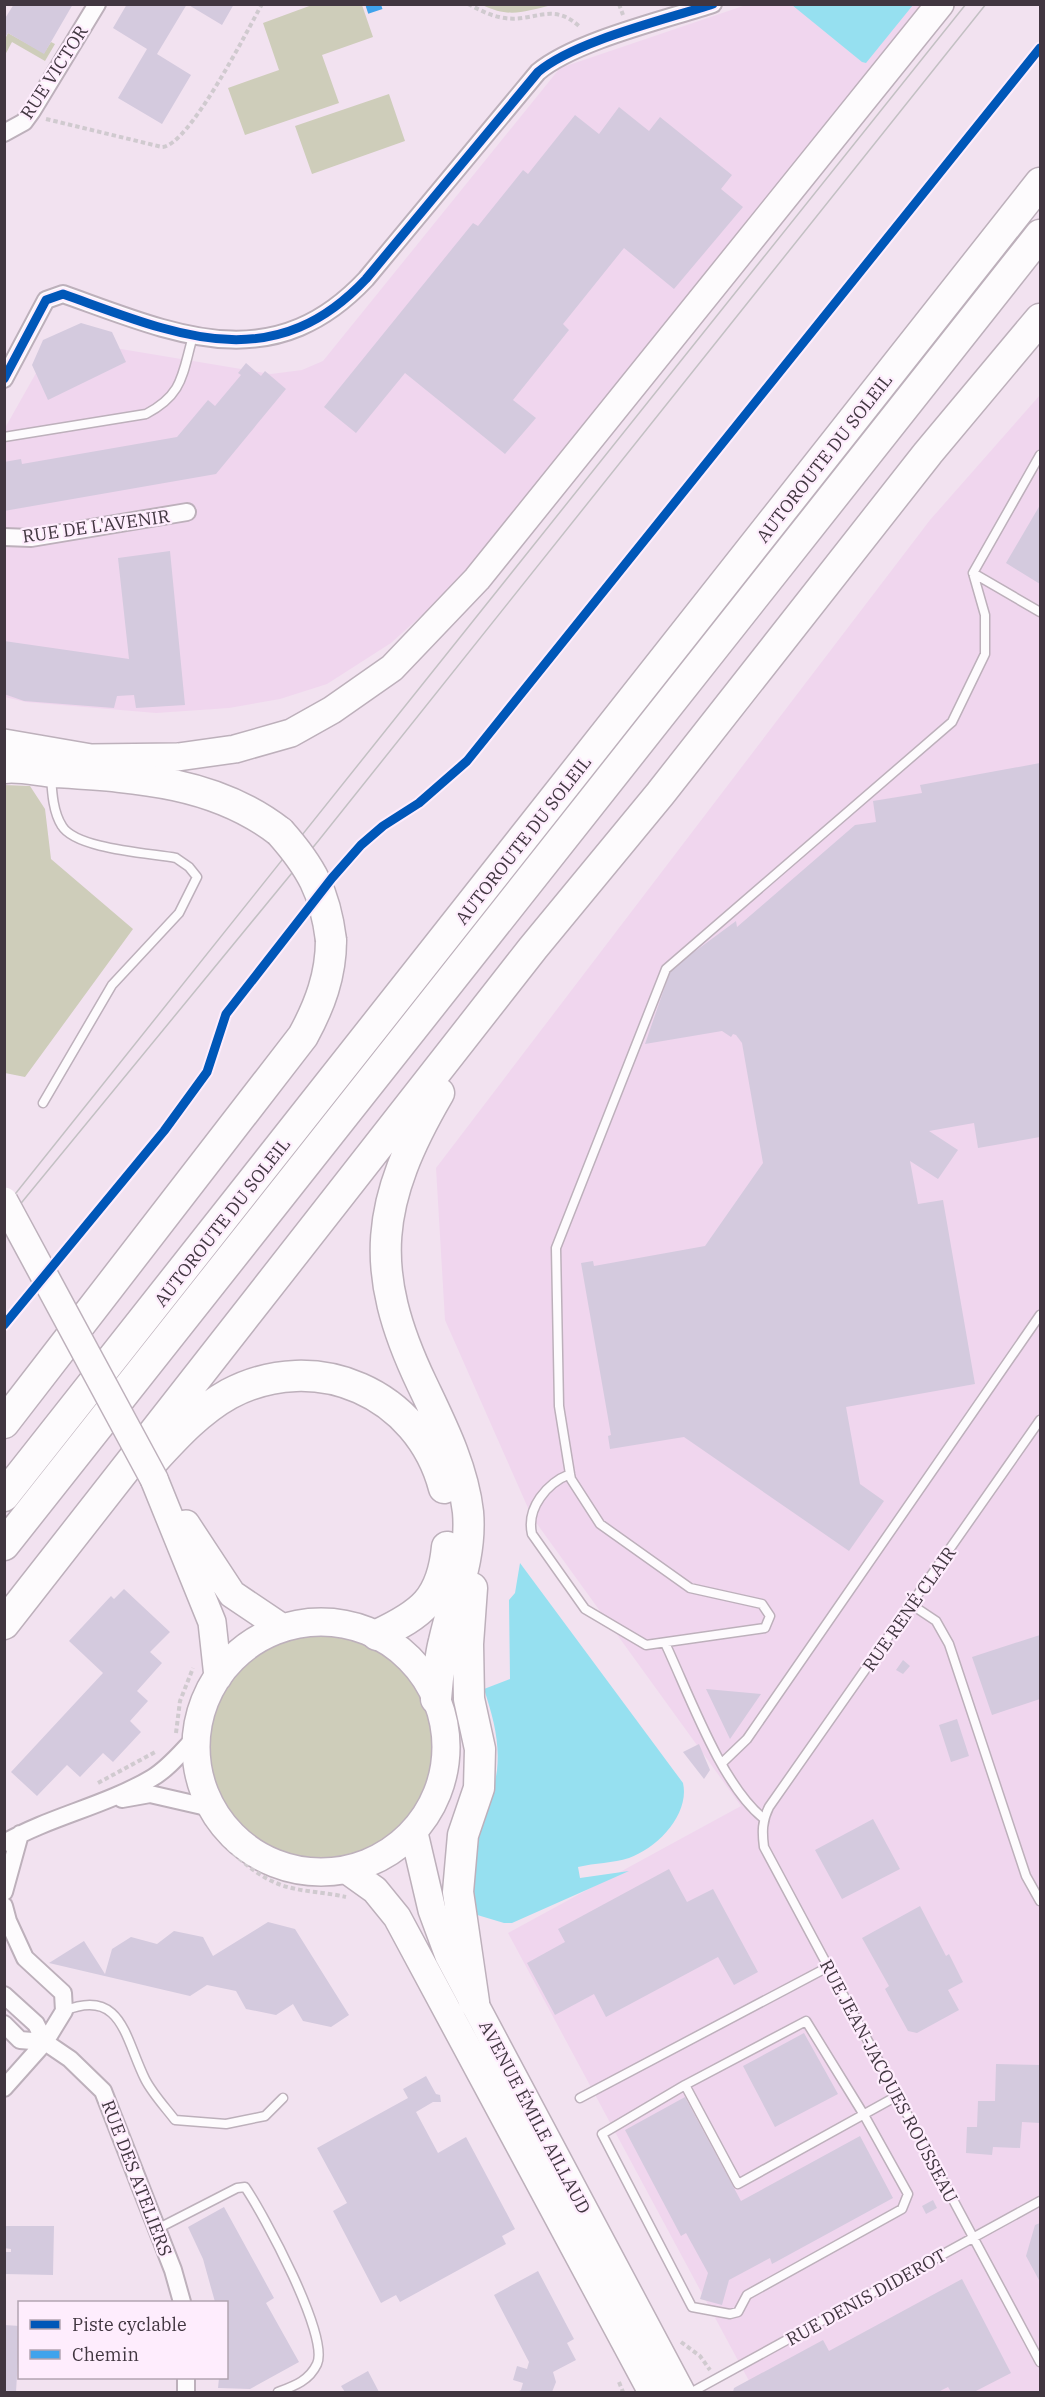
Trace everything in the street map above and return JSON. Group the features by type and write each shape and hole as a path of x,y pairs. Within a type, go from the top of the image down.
{"highway":[{"name":"AUTOROUTE DU SOLEIL","path":"4,1496 1041,183"},
{"name":"AUTOROUTE DU SOLEIL","path":"4,1545 1041,235"},
{"path":"474,2002 458,1892 464,1835 479,1788 480,1749 469,1699 468,1644 472,1578 469,1529 464,1492 450,1445 407,1353 393,1312 385,1264 389,1204 410,1147 467,1048 660,794 928,453 1041,319"},
{"path":"4,768 112,775 209,792 258,815 279,832 300,855 315,877 327,913 331,939 331,966 324,992 303,1036 4,1423"},
{"path":"4,1624 533,948 660,794"},
{"path":"4,1624 164,1449 204,1410 229,1394 256,1382 292,1376 310,1376 348,1383 393,1407 420,1435 431,1453 444,1486 448,1507 447,1547 445,1567 437,1589 427,1605 416,1615 377,1635"},
{"path":"436,1699 439,1661 460,1587 469,1529"}],"main road":[{"path":"4,743 91,758 178,757 235,749 291,733 332,710 392,668 485,571 940,4"},
{"path":"4,1201 154,1479 232,1594 281,1627"},
{"path":"154,1479 212,1622 206,1671 202,1708 196,1737 200,1777 209,1815 268,1861 303,1871 325,1873 347,1870 381,1857 414,1833 440,1786 446,1759 442,1716 436,1699 416,1667 402,1652 377,1635 347,1624 311,1622 281,1627 206,1671"},
{"name":"AVENUE ÉMILE AILLAUD","path":"414,1833 432,1910 449,1956 681,2392"},
{"name":"AVENUE ÉMILE AILLAUD","path":"347,1870 375,1890 397,1917 651,2392"}],"street":[{"name":"RUE VICTOR","path":"4,133 24,122 32,111 97,4"},
{"path":"4,379 46,300 63,294 169,332 215,340 252,340 304,326 349,297 366,279 538,72 549,62 574,50 713,4"},
{"name":"RUE DE L'AVENIR","path":"4,537 31,538 187,512"},
{"path":"4,1843 20,1834 106,1802 154,1777 196,1737"},
{"path":"106,1802 150,1794 209,1815"},
{"path":"4,1892 20,1834"},
{"path":"4,1906 25,1958 63,1993 64,2012 45,2042 4,2088"},
{"path":"4,1995 36,2024 45,2042"},
{"path":"4,2024 20,2040 45,2042"},
{"name":"RUE DES ATELIERS","path":"45,2042 70,2059 103,2091 157,2229 182,2301"}],"lane":[{"path":"4,437 146,414 166,404 178,388 193,336"},
{"path":"570,1474 555,1480 543,1493 529,1521 532,1534 585,1609 646,1645 765,1628 770,1616 762,1604 690,1588 600,1524 570,1474 559,1406 556,1248 666,969 952,722 985,654 985,615 973,573 1041,455"},
{"path":"973,573 1041,612"},
{"path":"43,1103 112,985 179,913 197,877 176,858 81,841 62,826 52,795 51,772"},
{"path":"722,1763 747,1739 1041,1315"},
{"name":"RUE RENÉ CLAIR","path":"764,1818 1041,1420"},
{"path":"912,1605 936,1621 949,1644 1026,1876 1041,1901"},
{"path":"665,1642 722,1763 747,1805 764,1818"},
{"name":"RUE JEAN-JACQUES ROUSSEAU","path":"764,1818 764,1847 1041,2362"},
{"path":"580,2098 828,1968"},
{"path":"64,2012 77,2006 97,2003 110,2010 121,2023 146,2081 175,2120 226,2124 265,2116 283,2098"},
{"path":"806,2021 864,2115 908,2194 902,2209 747,2295 738,2312 730,2314 692,2307 602,2134 685,2085 806,2021"},
{"path":"685,2085 738,2184 897,2096"},
{"path":"157,2229 237,2188 245,2187 292,2271 319,2345 318,2362 304,2382 278,2392"},
{"name":"RUE DENIS DIDEROT","path":"692,2392 1041,2201"}],"path":[{"path":"32,111 50,121 162,147 170,146 181,137 201,110 262,4"},
{"path":"468,4 501,18 555,9 569,14 579,26"},
{"path":"170,1763 180,1701 206,1671"},
{"path":"209,1815 224,1844 256,1872 282,1885 353,1899"},
{"path":"616,2370 623,2392"}],"shaded area":[{"path":"746,5 927,5 452,588 391,643 327,684 280,699 229,708 156,713 26,702 5,697 5,428 49,350 79,342 271,374 302,370 323,361 560,68"},
{"path":"1040,395 1040,2392 755,2392 508,1933 741,1806 532,1517 445,1320 436,1168 930,520"}],"green space":[{"path":"312,5 362,5 373,37 322,55 339,103 245,135 228,88 279,70 263,23"},
{"path":"482,5 552,5 509,13"},
{"path":"8,33 44,53 51,42 55,44 45,61 12,42 5,55 5,39"},
{"path":"389,94 405,141 312,174 295,126"},
{"path":"4,785 30,786 45,809 51,859 133,929 25,1077 5,1073"},
{"path":"320,1632 342,1634 363,1641 383,1651 400,1665 414,1682 424,1702 431,1723 433,1745 431,1767 424,1788 414,1808 400,1825 383,1839 363,1849 342,1856 320,1858 298,1856 277,1849 257,1839 240,1825 226,1808 216,1788 209,1767 207,1745 209,1723 216,1702 226,1682 240,1665 257,1651 277,1641 298,1634"}],"water":[{"path":"792,5 913,5 866,63"},
{"path":"520,1563 683,1783 684,1795 677,1818 661,1838 651,1846 629,1858 578,1867 580,1878 629,1871 512,1923 504,1923 474,1914 471,1868 476,1832 493,1788 497,1770 498,1749 495,1729 484,1689 510,1679 509,1600 515,1593"}],"building":[{"path":"14,4 73,4 44,54 8,33 4,39 4,20"},
{"path":"127,4 187,4 157,54 191,75 162,124 118,98 147,49 113,28"},
{"path":"187,4 234,4 222,25"},
{"path":"619,107 649,131 660,117 732,175 721,189 743,207 674,289 624,248 563,324 569,330 513,400 536,418 505,454 405,373 356,433 324,407 473,223 478,226 523,170 528,174 575,115 599,134"},
{"path":"81,323 112,332 126,362 48,400 32,365 43,340"},
{"path":"246,363 261,376 265,371 286,389 216,474 4,511 4,462 21,459 22,464 177,437 208,400 215,406 241,375 238,373"},
{"path":"1040,505 1040,584 1006,563"},
{"path":"170,551 185,705 136,708 134,695 117,696 114,708 24,701 4,694 4,641 129,659 118,558"},
{"path":"1040,763 1040,1137 978,1148 974,1123 929,1131 958,1150 938,1179 910,1161 918,1204 943,1200 975,1384 846,1407 860,1484 884,1501 849,1551 684,1437 610,1449 608,1436 611,1435 581,1263 593,1261 594,1266 705,1246 763,1163 742,1043 736,1035 733,1034 731,1037 722,1031 645,1044 671,969 736,921 737,927 855,825 876,822 873,801 922,793 920,785"},
{"path":"124,1589 170,1632 150,1652 162,1663 137,1691 148,1701 130,1721 141,1732 113,1762 103,1753 80,1777 67,1765 37,1796 11,1772 103,1673 69,1641 111,1596 114,1599"},
{"path":"1040,1635 1040,1699 992,1715 972,1657"},
{"path":"903,1660 910,1666 903,1674 896,1670"},
{"path":"706,1689 761,1694 730,1739"},
{"path":"957,1719 969,1756 951,1762 939,1725"},
{"path":"699,1744 710,1770 704,1779 683,1752"},
{"path":"873,1819 900,1869 842,1899 815,1850"},
{"path":"669,1869 687,1902 713,1889 758,1972 734,1985 718,1957 606,2017 594,1994 555,2015 527,1963 565,1942 558,1929"},
{"path":"920,1906 946,1956 949,1954 963,1982 948,1990 959,2010 917,2033 908,2031 885,1989 889,1986 862,1938"},
{"path":"268,1922 295,1929 349,2015 331,2027 303,2021 293,2004 276,2015 246,2009 236,1991 207,1985 190,1996 49,1963 84,1941 105,1974 112,1949 131,1937 157,1944 174,1931 203,1937 213,1956"},
{"path":"804,2033 838,2094 775,2127 743,2066"},
{"path":"996,2064 1040,2065 1040,2123 1022,2122 1020,2148 993,2147 992,2155 966,2153 967,2127 977,2127 978,2101 995,2101"},
{"path":"426,2076 436,2094 440,2095 441,2102 433,2102 416,2112 438,2153 466,2137 515,2229 502,2236 506,2244 400,2302 396,2295 381,2303 333,2211 347,2203 317,2148 408,2098 403,2089"},
{"path":"685,2097 741,2201 860,2136 893,2198 772,2264 770,2258 729,2280 722,2305 700,2299 708,2273 686,2233 681,2236 625,2130"},
{"path":"933,2200 937,2208 926,2214 922,2206"},
{"path":"224,2207 274,2298 266,2303 299,2362 250,2389 218,2388 219,2379 228,2379 228,2301 215,2301 203,2259 188,2227"},
{"path":"1040,2223 1040,2282 1026,2256 1035,2225"},
{"path":"4,2226 54,2226 53,2275 4,2274 4,2252 11,2252 11,2249 4,2248"},
{"path":"538,2271 574,2339 567,2343 576,2360 553,2372 556,2382 552,2392 517,2392 521,2390 523,2383 513,2380 517,2366 527,2369 529,2362 494,2295"},
{"path":"962,2279 1011,2373 974,2392 951,2392 948,2387 938,2392 733,2392 734,2388 823,2340 829,2351"},
{"path":"4,2325 18,2326 16,2392 4,2392"},
{"path":"368,2371 379,2392 345,2392 341,2386"}],"tram line":[{"path":"4,1208 966,4"},
{"path":"4,1224 319,840 986,4"}],"marked path":[{"path":"367,10 385,4"}],"cycle path":[{"path":"4,379 46,300 63,294 143,322 182,333 220,339 257,338 294,329 330,310 366,279 538,72 554,61 597,41 713,4"},
{"path":"4,1325 164,1131 207,1072 226,1014 332,878 361,845 383,826 419,803 467,761 1040,48"}]}
